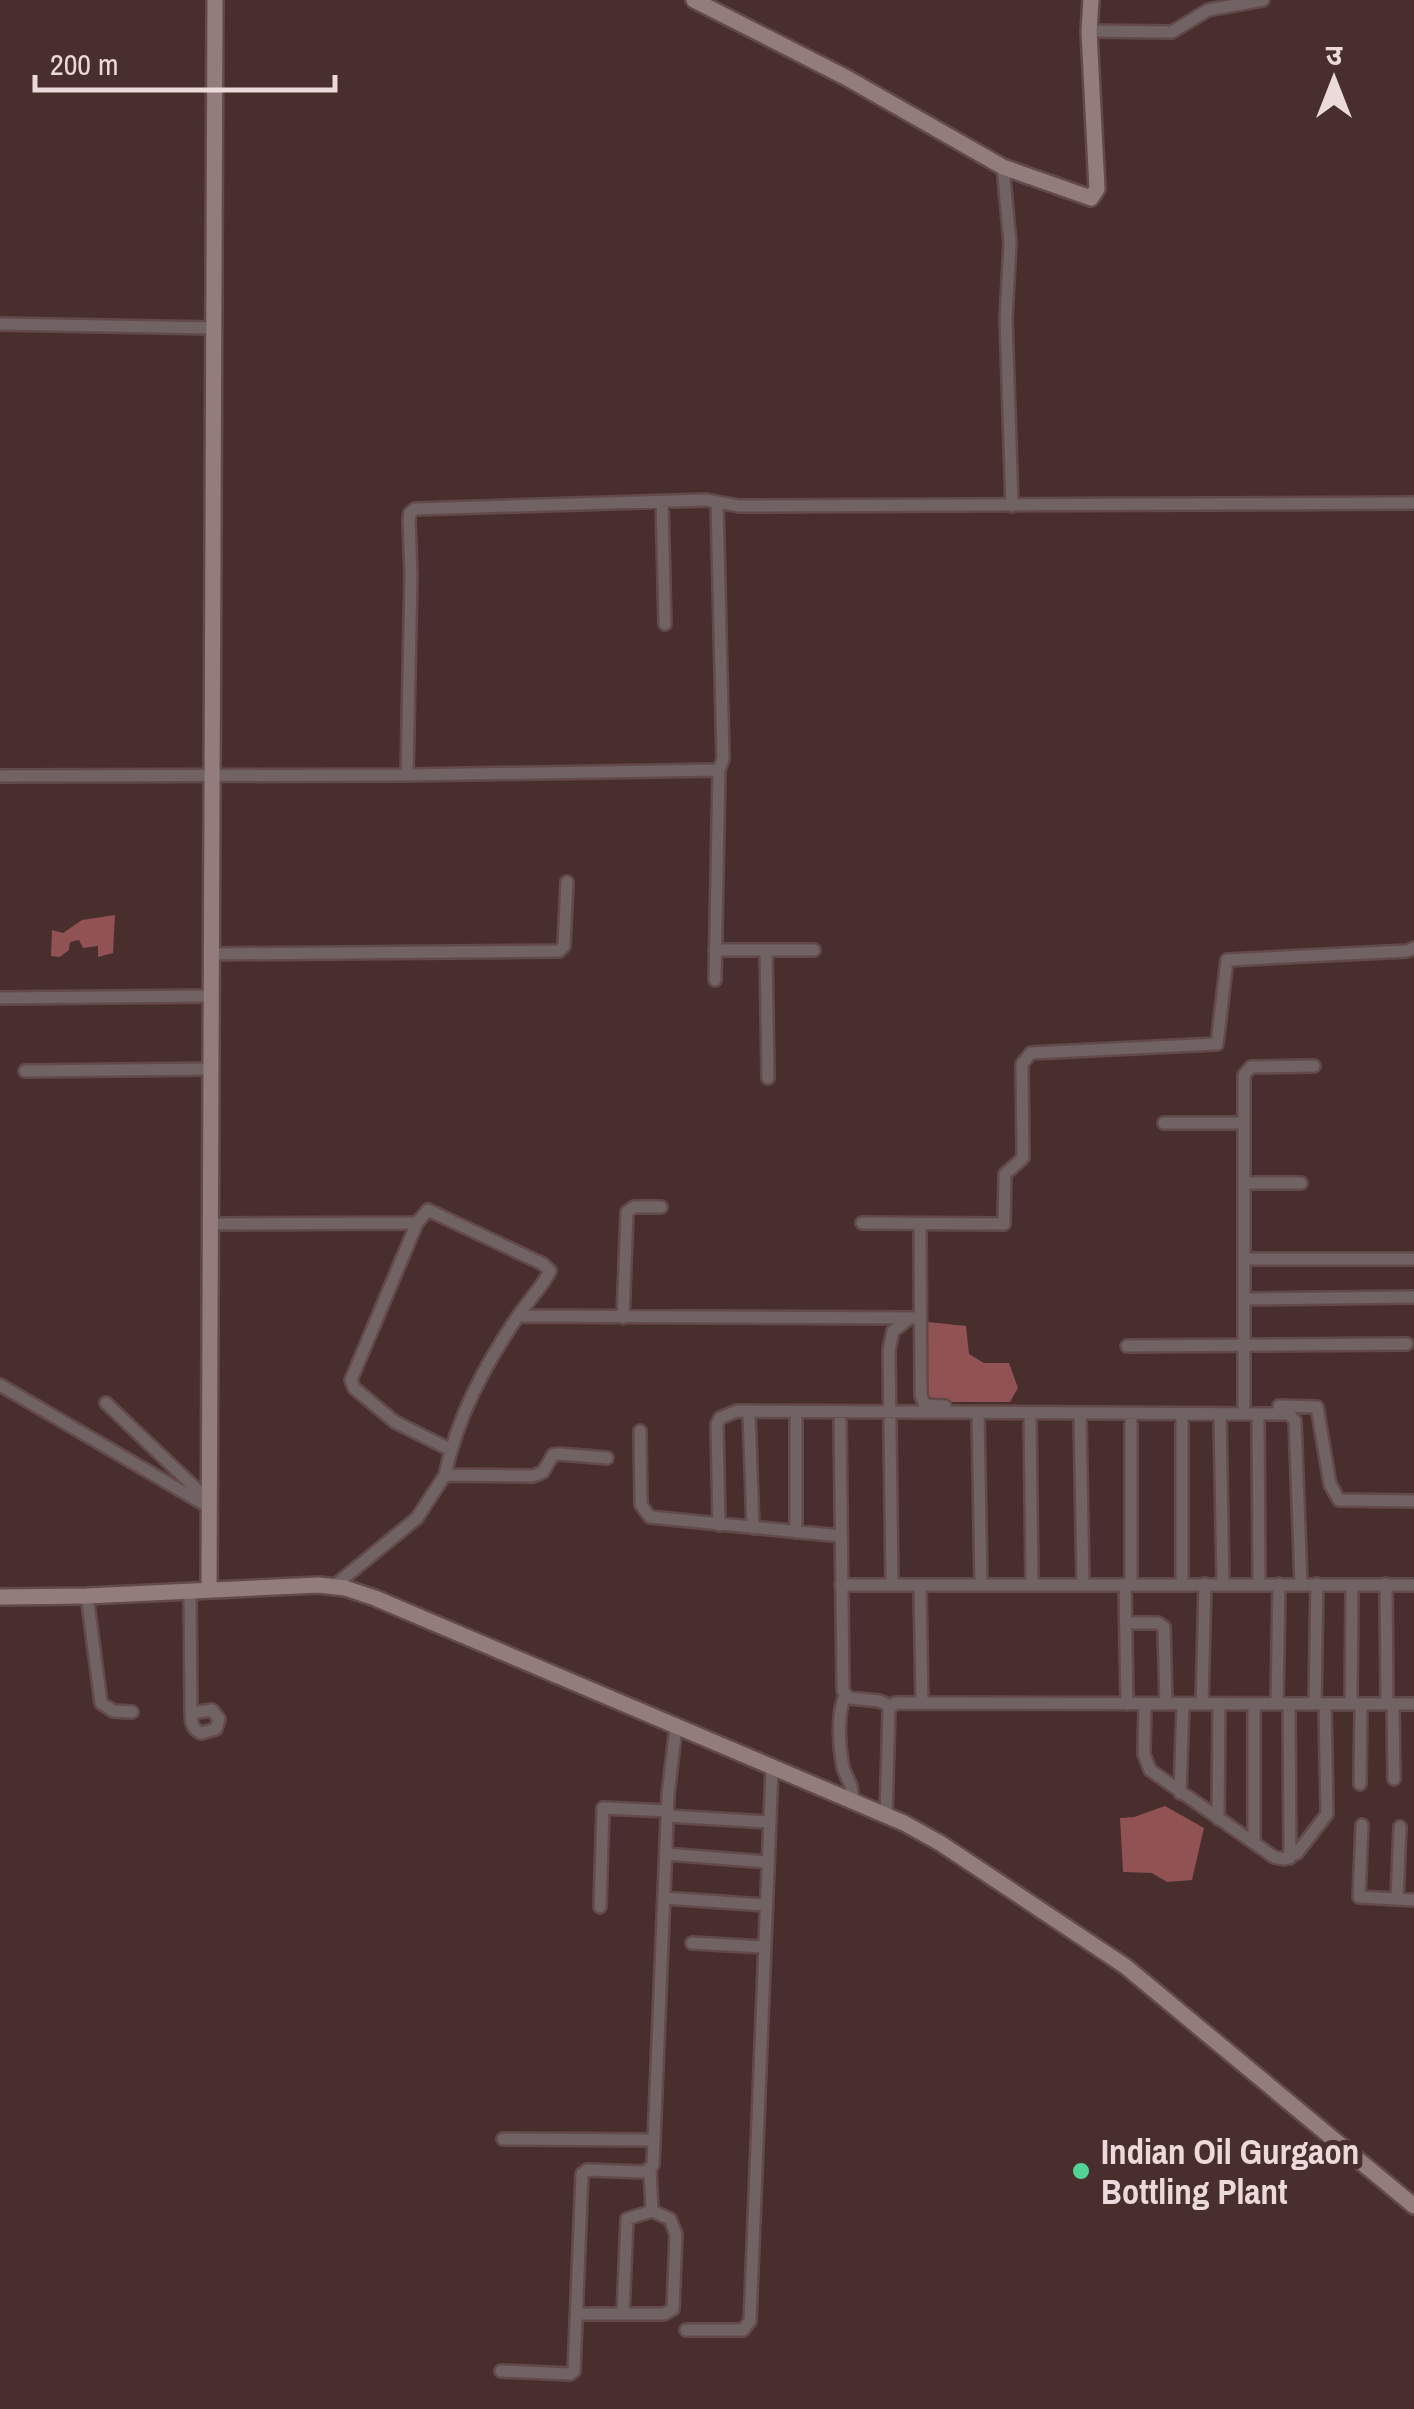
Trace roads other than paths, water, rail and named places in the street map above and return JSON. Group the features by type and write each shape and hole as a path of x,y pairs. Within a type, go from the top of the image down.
{"street":[{"path":"209,1590 215,0"},
{"path":"694,0 848,78 1004,167 1084,197 1094,197 1097,189 1089,32 1091,0"},
{"path":"1089,32 1172,32 1208,10 1264,0"},
{"path":"1004,167 1010,243 1006,319 1012,506"},
{"path":"0,324 214,328"},
{"path":"407,776 410,513 422,507 662,502 739,506 1414,503"},
{"path":"662,502 666,624"},
{"path":"715,980 719,770 723,758 717,502"},
{"path":"0,776 407,776 719,770"},
{"path":"211,954 559,951 564,946 566,882"},
{"path":"862,1223 1002,1226 1006,1221 1005,1174 1023,1158 1022,1064 1031,1053 1217,1044 1224,966 1232,958 1316,958 1414,948"},
{"path":"716,950 814,950"},
{"path":"766,950 768,1078"},
{"path":"0,998 211,996"},
{"path":"1244,1406 1244,1081 1247,1068 1314,1066"},
{"path":"25,1071 211,1068"},
{"path":"1164,1123 1244,1122"},
{"path":"1244,1183 1302,1183"},
{"path":"623,1318 627,1212 634,1207 661,1208"},
{"path":"334,1586 407,1527 445,1475 471,1396 518,1316 549,1275 548,1267 435,1212 422,1213 350,1380 354,1388 395,1422 451,1450"},
{"path":"210,1224 417,1224"},
{"path":"920,1226 915,1318 925,1405 1317,1407 1330,1484 1340,1500 1414,1501"},
{"path":"1244,1259 1412,1259"},
{"path":"1244,1298 1414,1297"},
{"path":"518,1316 915,1318"},
{"path":"892,1585 891,1337 896,1328 915,1318"},
{"path":"1127,1346 1406,1344"},
{"path":"0,1385 209,1504"},
{"path":"106,1403 209,1504"},
{"path":"749,1410 753,1528"},
{"path":"718,1526 717,1424 727,1414 749,1410 1289,1414 1295,1422 1301,1584"},
{"path":"796,1412 796,1532"},
{"path":"840,1413 845,1696 841,1708 842,1761 852,1782 852,1801"},
{"path":"978,1414 981,1584"},
{"path":"1030,1414 1032,1584"},
{"path":"1080,1414 1083,1584"},
{"path":"1127,1704 1131,1414"},
{"path":"1182,1414 1182,1584"},
{"path":"1220,1414 1224,1584"},
{"path":"1258,1414 1259,1584"},
{"path":"640,1431 642,1510 659,1520 841,1536"},
{"path":"445,1475 534,1476 543,1472 553,1455 608,1458"},
{"path":"1202,1704 1205,1584"},
{"path":"1279,1584 1290,1858"},
{"path":"1290,1858 1327,1814 1316,1584"},
{"path":"1386,1584 1394,1778"},
{"path":"841,1585 1414,1584"},
{"path":"920,1585 922,1704"},
{"path":"1352,1585 1360,1784"},
{"path":"0,1597 334,1586 375,1598 852,1801 940,1843 1125,1966 1406,2190 1414,2206"},
{"path":"190,1591 191,1712"},
{"path":"87,1596 101,1703 112,1711 132,1712"},
{"path":"1126,1622 1158,1623 1164,1627 1166,1704"},
{"path":"845,1696 891,1706 1414,1704"},
{"path":"1145,1704 1147,1766 1274,1857 1290,1858"},
{"path":"1180,1792 1183,1704"},
{"path":"1218,1819 1219,1704"},
{"path":"1254,1704 1254,1843"},
{"path":"886,1816 891,1706"},
{"path":"652,2211 650,2170 676,1727"},
{"path":"686,2330 743,2330 750,2321 772,1768"},
{"path":"600,1908 603,1808 769,1822"},
{"path":"1362,1825 1360,1897 1414,1900"},
{"path":"1398,1899 1400,1827"},
{"path":"666,1854 767,1862"},
{"path":"1399,1856 1414,1857"},
{"path":"664,1898 765,1905"},
{"path":"692,1942 763,1948"},
{"path":"504,2139 654,2140"},
{"path":"501,2372 572,2372 584,2172 650,2170"},
{"path":"578,2314 623,2314 668,2314 675,2305 675,2226 670,2219 652,2211 627,2219 623,2314"}],"place":[{"name":"Indian Oil Gurgaon Bottling Plant","path":"1081,2171"}]}
